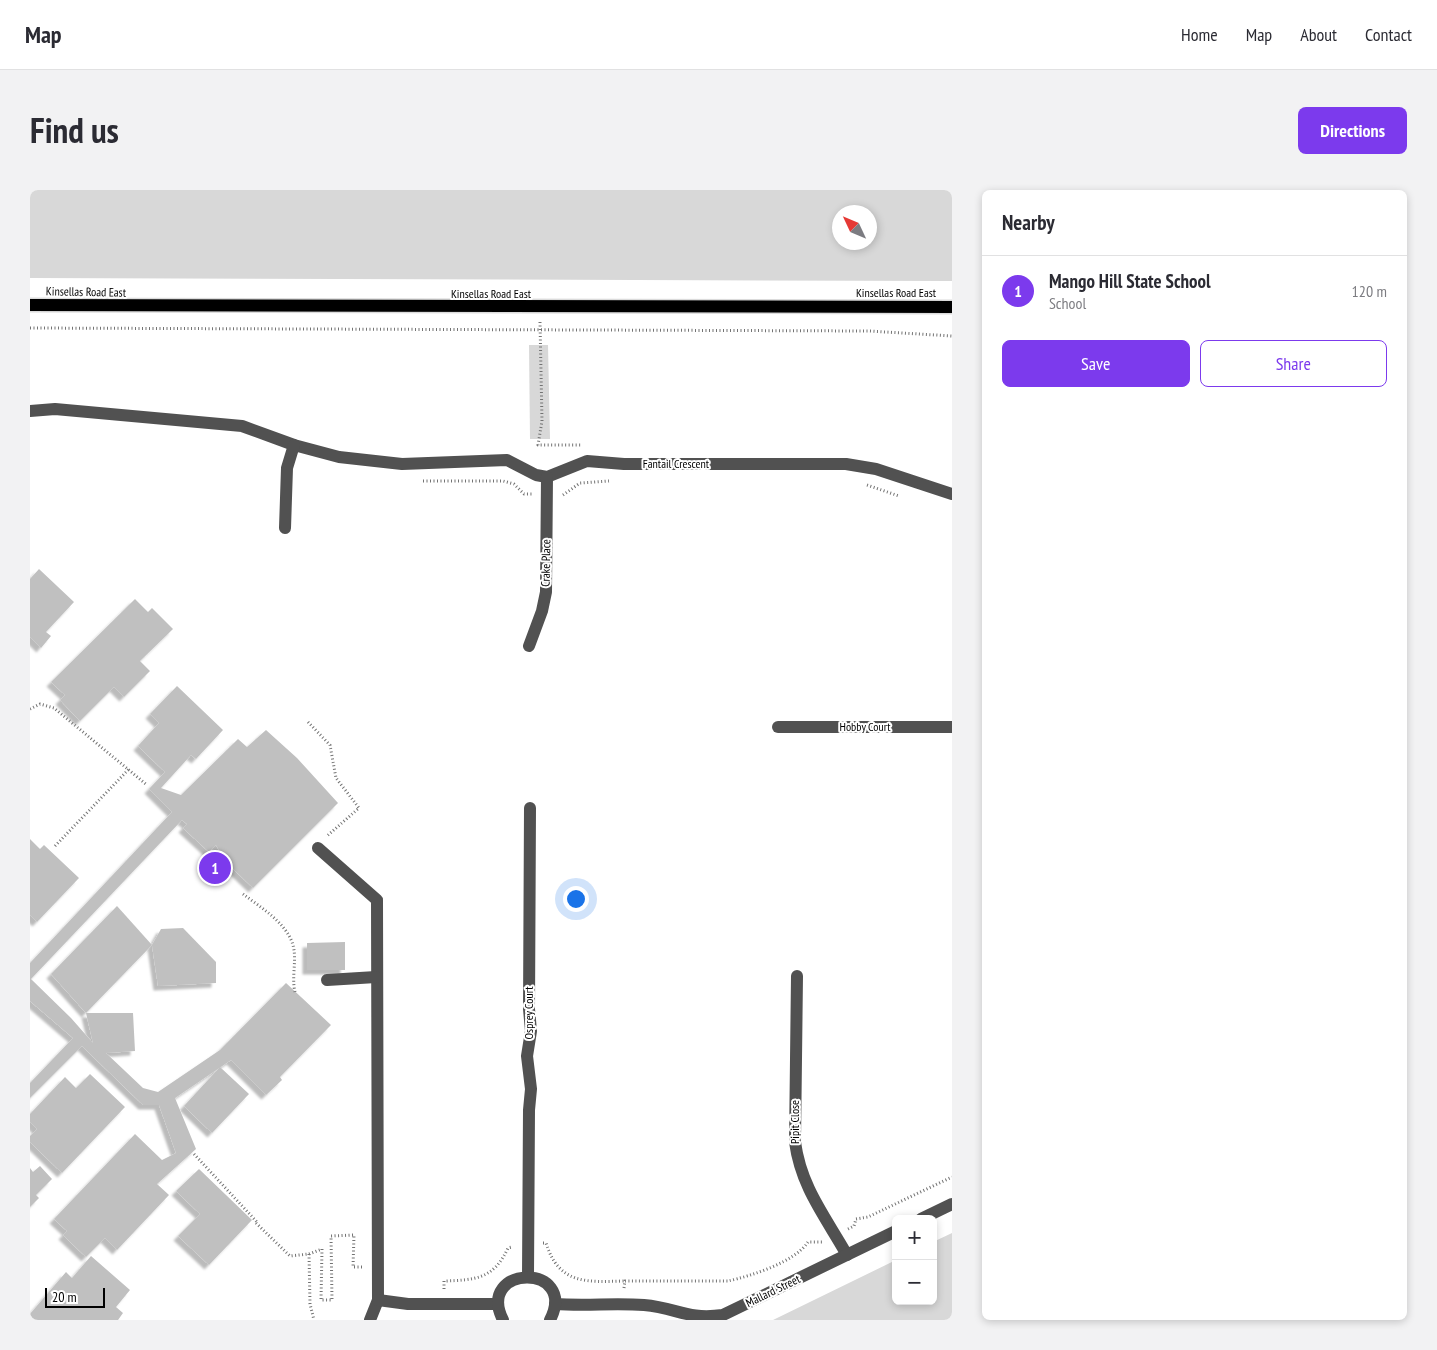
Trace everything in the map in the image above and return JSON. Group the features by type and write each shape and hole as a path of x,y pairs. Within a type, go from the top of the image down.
{"main road":[{"name":"Kinsellas Road East","path":"30,305 952,307"}],"street":[{"path":"30,411 55,409 242,426 294,445 339,457 402,464 507,460 536,475 547,477"},
{"path":"285,528 287,468 294,445"},
{"name":"Fantail Crescent","path":"547,477 587,461 624,464 846,464 876,469 952,494"},
{"name":"Crake Place","path":"529,646 542,611 546,592 547,477"},
{"name":"Hobby Court","path":"778,727 952,727"},
{"name":"Osprey Court","path":"528,1276 529,1110 531,1089 527,1056 531,1031 529,1009 530,808"},
{"path":"318,848 376,900 378,1300 370,1320"},
{"name":"Pipit Close","path":"797,976 794,1142 797,1161 808,1191 847,1255"},
{"path":"327,980 376,977"},
{"path":"929,1215 952,1204"},
{"name":"Mallard Street","path":"555,1304 660,1307 685,1317 710,1318 731,1311 892,1233"},
{"path":"503,1320 498,1304 500,1295 511,1281 528,1276 536,1278 550,1288 555,1304 550,1320"},
{"path":"378,1300 398,1304 498,1304"}],"path":[{"path":"30,328 869,331 952,336"},
{"path":"540,329 542,421 538,445 588,445 588,481"},
{"path":"417,481 503,481 514,484 524,494 547,493 565,496 575,485 588,481 614,481"},
{"path":"862,484 903,497"},
{"path":"30,709 40,704 54,708 147,785"},
{"path":"308,722 330,745 336,778 359,808 330,831 318,848"},
{"path":"55,846 129,770"},
{"path":"243,894 275,918 292,942 294,965 292,980 295,992"},
{"path":"194,1154 290,1256 309,1254 322,1249 321,1300 332,1300 332,1236 354,1235 353,1267 377,1265"},
{"path":"623,1305 625,1281 728,1281 743,1278 796,1255 808,1242 820,1243 836,1236 854,1226 856,1219 868,1217 952,1177"},
{"path":"309,1254 310,1304 314,1320"}],"shaded area":[{"path":"30,190 952,190 952,281 30,278"},
{"path":"529,345 548,345 550,439 530,439"},
{"path":"952,1233 952,1320 773,1320 892,1262 892,1305 937,1305 937,1240"}],"building":[{"path":"39,569 74,602 46,632 51,636 41,648 30,637 30,579"},
{"path":"135,599 148,612 152,608 173,629 140,661 150,671 124,697 114,687 80,721 60,700 65,695 51,682"},
{"path":"177,686 223,730 196,759 191,755 161,788 181,795 238,739 247,747 266,730 297,758 338,803 253,888 226,862 216,845 209,852 183,828 187,824 182,820 31,979 71,1018 93,1043 86,1013 133,1013 135,1051 106,1053 143,1088 158,1092 220,1050 286,983 331,1025 280,1077 282,1080 266,1095 231,1060 175,1098 196,1149 157,1184 169,1195 117,1250 105,1238 86,1257 63,1235 67,1231 54,1219 135,1134 162,1160 176,1153 159,1105 143,1105 82,1046 30,1098 30,1083 73,1038 30,1001 30,963 172,812 149,789 165,772 138,746 159,723 150,714"},
{"path":"30,839 40,849 44,845 79,878 37,922 30,915"},
{"path":"117,906 152,945 86,1013 51,974"},
{"path":"183,928 216,962 216,983 158,986 152,945 161,929"},
{"path":"345,942 345,970 307,970 307,943"},
{"path":"220,1067 249,1094 212,1133 184,1106"},
{"path":"90,1074 125,1107 62,1173 30,1142 30,1136 37,1129 30,1122 30,1114 65,1077 76,1088"},
{"path":"40,1166 52,1179 36,1195 39,1198 30,1207 30,1168 33,1172"},
{"path":"199,1169 252,1220 209,1265 178,1236 200,1214 176,1191"},
{"path":"91,1256 130,1290 116,1307 123,1313 118,1320 30,1320 30,1314 66,1272 72,1278"}],"place":[{"name":"Mango Hill State School","path":"215,868"}]}
